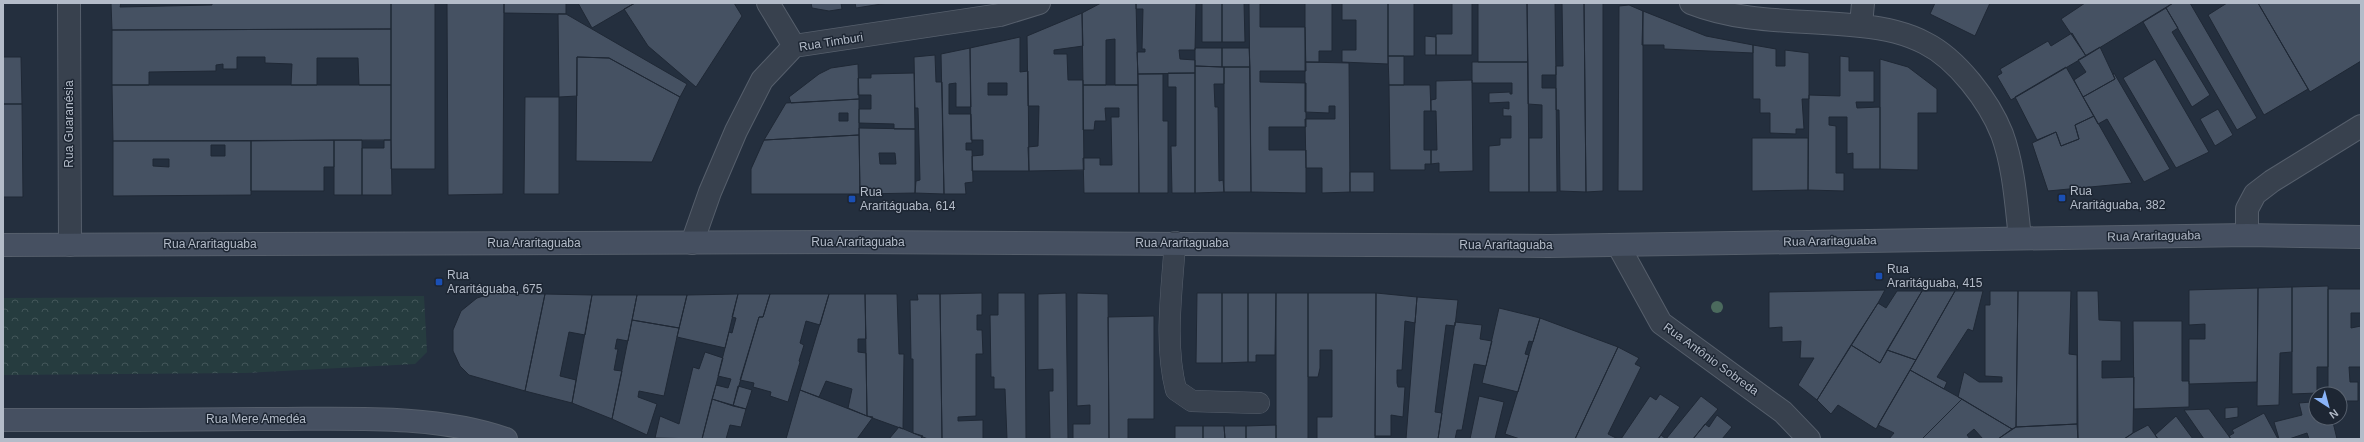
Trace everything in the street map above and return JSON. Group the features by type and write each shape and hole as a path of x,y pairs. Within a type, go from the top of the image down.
{"street":[{"name":"Rua Guaranésia","path":"69,3 70,245"},
{"path":"768,3 794,46"},
{"name":"Rua Timburi","path":"692,243 710,192 736,131 762,80 794,46 1039,3"},
{"path":"1692,3 1706,8 1774,21 1861,26 1895,31 1926,43 1957,67 1983,98 2002,134 2014,184 2020,238"},
{"path":"1861,26 1863,3"},
{"path":"2247,235 2247,209 2255,194 2272,181 2361,126"},
{"name":"Rua Araritaguaba","path":"3,245 1175,242 1618,244 2247,235 2361,237"},
{"name":"Rua Antônio Sobreda","path":"1618,244 1661,324 1784,412 1809,439"},
{"name":"Rua Mere Amedéa","path":"3,420 322,419 432,422 486,432 506,439"}],"lane":[{"path":"1175,242 1171,301 1171,371 1176,390 1192,401 1259,404"}],"green space":[{"path":"424,296 427,352 415,364 245,373 3,375 3,298"}],"building":[{"path":"111,3 121,3 120,7 212,5 212,3 391,3 391,29 112,30"},
{"path":"391,3 435,3 435,169 391,169"},
{"path":"447,3 504,3 503,194 448,195"},
{"path":"504,3 566,3 566,14 504,13"},
{"path":"578,3 635,3 592,28"},
{"path":"635,3 734,3 742,16 696,87 648,46 624,9"},
{"path":"811,3 841,3 842,9 829,11 812,8"},
{"path":"855,3 888,3 856,8"},
{"path":"1101,3 1136,3 1138,85 1115,85 1115,39 1106,40 1106,85 1083,85 1082,13"},
{"path":"1136,3 1196,3 1195,50 1179,50 1180,59 1195,60 1195,73 1138,74 1137,52 1145,52 1145,49 1142,49 1143,9 1136,9"},
{"path":"1202,3 1222,3 1222,42 1202,42"},
{"path":"1222,3 1244,3 1245,42 1222,42"},
{"path":"1249,3 1305,3 1260,4 1260,27 1305,27 1306,71 1260,71 1260,82 1306,83 1306,127 1269,127 1269,150 1306,150 1306,193 1251,192"},
{"path":"1305,3 1332,3 1332,51 1319,51 1319,62 1305,62"},
{"path":"1342,3 1388,3 1388,64 1342,62 1342,50 1356,50 1356,20 1342,20"},
{"path":"1388,3 1414,3 1414,56 1388,56"},
{"path":"1452,3 1472,3 1472,55 1436,55 1436,34 1452,34"},
{"path":"1478,3 1527,3 1528,62 1478,62"},
{"path":"1527,3 1555,3 1556,75 1542,75 1542,88 1556,88 1557,192 1529,192 1529,138 1542,138 1542,105 1528,104"},
{"path":"1562,3 1584,3 1586,192 1560,191 1559,110 1556,110 1556,66 1563,66"},
{"path":"1584,3 1603,3 1603,191 1586,192"},
{"path":"1935,3 1990,3 1975,36 1930,14"},
{"path":"2085,3 2173,3 2086,56 2061,19"},
{"path":"2173,3 2190,3 2257,118 2237,130 2166,8"},
{"path":"2227,3 2258,3 2308,89 2264,115 2208,15"},
{"path":"2258,3 2361,3 2361,61 2310,92"},
{"path":"1629,5 1643,11 1643,191 1618,191 1619,6"},
{"path":"2166,8 2178,28 2172,32 2210,95 2192,107 2143,22"},
{"path":"1643,11 1706,36 1753,45 1753,53 1664,49 1664,45 1642,45"},
{"path":"1082,13 1083,46 1054,50 1054,54 1067,54 1068,80 1083,80 1084,170 1029,171 1028,147 1038,146 1039,106 1028,106 1027,36"},
{"path":"558,14 566,14 687,84 680,97 609,58 577,57 577,96 559,97"},
{"path":"391,29 391,85 359,85 358,58 317,58 317,85 291,85 292,64 265,63 265,57 237,57 237,69 223,69 223,64 216,65 216,71 149,72 149,85 112,85 112,30"},
{"path":"2072,33 2086,56 2011,100 1997,76 2002,73 2000,69 2048,41 2051,46"},
{"path":"1425,36 1436,37 1436,55 1425,55"},
{"path":"1020,37 1020,72 1028,71 1029,171 972,171 972,156 983,155 983,140 971,140 970,48","holes":["988,83 1007,83 1007,95 988,95"]},
{"path":"1753,45 1776,49 1776,66 1785,66 1785,50 1809,53 1809,99 1802,99 1804,129 1796,129 1796,134 1770,133 1770,113 1760,113 1760,99 1753,99"},
{"path":"2100,47 2115,79 2083,97 2074,80 2086,72 2078,60"},
{"path":"970,48 971,107 956,107 956,83 949,84 949,114 971,114 972,143 966,143 966,150 972,150 973,182 965,183 966,194 944,194 941,54"},
{"path":"1195,48 1222,48 1222,67 1195,66"},
{"path":"1222,48 1249,48 1250,67 1222,67"},
{"path":"935,55 936,82 942,82 944,194 915,193 916,181 920,180 918,108 915,108 914,57"},
{"path":"1388,56 1404,56 1404,85 1389,85"},
{"path":"1840,56 1849,57 1849,71 1874,71 1874,102 1856,102 1857,108 1880,107 1880,169 1853,169 1853,153 1847,154 1847,117 1829,117 1829,125 1836,126 1836,173 1844,173 1844,191 1808,190 1809,95 1840,96"},
{"path":"3,57 21,57 22,104 3,104"},
{"path":"577,57 609,58 680,97 652,162 576,161"},
{"path":"1880,59 1908,67 1937,89 1937,113 1918,113 1918,170 1880,169"},
{"path":"2155,59 2209,152 2176,168 2123,78"},
{"path":"1305,62 1349,63 1350,192 1322,193 1322,168 1306,168 1305,119 1335,119 1335,106 1329,106 1329,113 1305,112"},
{"path":"1472,62 1528,62 1529,192 1489,192 1489,146 1500,145 1500,138 1511,138 1511,116 1503,116 1503,108 1509,109 1509,102 1489,103 1489,93 1510,92 1510,94 1512,94 1512,83 1472,83"},
{"path":"858,64 859,99 791,103 789,97 819,74 831,68"},
{"path":"1195,66 1224,67 1224,84 1214,84 1215,107 1218,107 1219,181 1223,180 1224,192 1195,193"},
{"path":"1224,67 1250,67 1251,192 1224,192"},
{"path":"2066,67 2094,116 2075,125 2079,139 2061,146 2056,132 2037,140 2015,97"},
{"path":"914,73 915,129 894,129 894,124 859,123 859,109 871,109 871,95 858,95 858,78 871,78 871,74"},
{"path":"1168,73 1195,73 1195,193 1172,193 1171,146 1176,146 1176,87 1168,87"},
{"path":"2114,73 2170,169 2144,182 2107,119 2098,124 2083,97 2115,79"},
{"path":"1138,74 1163,74 1163,121 1168,121 1168,193 1139,193"},
{"path":"1472,80 1473,171 1439,172 1439,163 1431,164 1431,150 1437,150 1436,111 1431,111 1431,100 1436,99 1436,81"},
{"path":"112,85 391,85 391,140 113,141"},
{"path":"1083,85 1138,85 1139,193 1084,193 1083,158 1100,158 1100,165 1112,165 1111,117 1119,117 1119,108 1105,108 1106,121 1095,121 1094,130 1083,130"},
{"path":"1389,85 1430,85 1431,111 1424,111 1424,150 1431,150 1431,164 1425,164 1425,170 1390,170"},
{"path":"525,97 559,97 559,194 524,194"},
{"path":"859,99 859,135 764,140 786,103","holes":["839,113 848,113 848,121 839,121"]},
{"path":"3,104 22,104 23,197 3,197"},
{"path":"2218,109 2233,135 2215,146 2200,119"},
{"path":"2094,116 2132,183 2048,191 2032,143 2056,132 2061,146 2079,139 2075,125"},
{"path":"859,128 915,129 915,193 860,194","holes":["879,153 895,153 896,164 880,164"]},
{"path":"859,135 860,194 751,194 751,169 764,140"},
{"path":"1752,138 1808,138 1808,190 1752,191"},
{"path":"334,140 334,167 324,167 324,191 251,191 251,141"},
{"path":"334,140 362,140 362,195 334,195"},
{"path":"384,140 391,140 392,195 362,195 362,148 384,148"},
{"path":"113,141 251,141 251,195 113,196","holes":["211,145 225,145 225,156 211,156","153,159 169,159 169,167 153,166"]},
{"path":"1350,172 1374,172 1374,192 1350,192"},
{"path":"2328,286 2328,367 2317,367 2317,386 2308,386 2308,393 2292,394 2292,287"},
{"path":"2292,287 2292,352 2280,353 2279,405 2257,406 2258,288"},
{"path":"2258,288 2257,382 2189,384 2189,339 2205,339 2205,324 2189,325 2189,290"},
{"path":"2328,289 2361,289 2361,313 2351,313 2351,328 2361,326 2361,367 2349,367 2350,382 2358,382 2358,401 2348,401 2348,386 2328,386"},
{"path":"1885,290 1817,400 1798,385 1814,358 1800,358 1801,341 1782,342 1782,327 1769,328 1769,292"},
{"path":"1897,291 1922,291 1880,363 1851,345 1878,303 1886,308"},
{"path":"1922,291 1955,291 1916,360 1887,350"},
{"path":"1955,291 1983,291 1973,331 1968,329 1937,377 1947,382 1944,389 1910,370"},
{"path":"1990,291 2018,291 2016,427 2012,429 1958,397 1964,372 1979,382 2002,382 2002,377 1985,376 1985,305 1990,305"},
{"path":"2018,291 2071,291 2069,354 2077,355 2077,424 2016,427"},
{"path":"2077,291 2098,291 2099,320 2121,321 2121,361 2102,361 2102,378 2134,377 2133,433 2124,439 2078,439"},
{"path":"493,293 545,294 525,391 469,375 460,366 453,351 453,330 461,311 477,298"},
{"path":"982,293 982,315 977,315 977,330 982,330 983,354 976,354 976,416 958,417 958,421 983,420 983,439 942,439 940,294"},
{"path":"998,293 1025,293 1026,439 1007,439 1005,389 994,389 994,377 991,377 990,315 998,315"},
{"path":"1066,293 1068,439 1050,439 1049,391 1053,391 1053,369 1038,370 1038,294"},
{"path":"1077,293 1108,294 1109,439 1073,439 1073,424 1090,424 1090,405 1077,406"},
{"path":"1197,293 1222,293 1222,363 1196,363"},
{"path":"1222,293 1248,293 1248,362 1222,363"},
{"path":"1248,293 1276,293 1275,355 1256,355 1256,362 1248,362"},
{"path":"1276,293 1308,293 1308,439 1276,439"},
{"path":"1308,293 1376,293 1375,439 1317,439 1317,417 1332,417 1332,350 1320,350 1320,368 1318,377 1308,377"},
{"path":"1376,293 1417,297 1415,323 1405,321 1402,370 1397,370 1398,387 1405,387 1403,417 1391,415 1391,436 1375,436"},
{"path":"545,294 592,295 585,335 569,332 560,376 576,380 572,403 525,391"},
{"path":"738,294 770,294 763,317 759,317 733,406 712,399 716,385 728,388 731,379 718,376 729,332 732,333 736,318 732,317"},
{"path":"738,294 725,348 677,337 687,295"},
{"path":"770,294 829,294 820,325 806,321 800,343 804,345 788,402 770,396 771,392 753,387 754,383 740,380 759,317 763,317"},
{"path":"829,294 865,294 866,339 858,339 858,352 866,353 867,416 848,408 852,389 826,381 819,397 800,390"},
{"path":"865,294 897,294 899,354 904,354 903,429 867,416"},
{"path":"917,294 940,294 942,439 928,439 913,433 913,359 911,359 910,300 918,300"},
{"path":"592,295 637,295 628,341 617,339 615,349 618,349 614,370 622,371 612,419 572,403"},
{"path":"637,295 687,295 679,328 632,320"},
{"path":"1417,297 1458,300 1455,326 1446,325 1435,412 1442,413 1438,439 1406,439"},
{"path":"1499,308 1540,318 1533,342 1529,341 1525,354 1529,355 1518,392 1482,383"},
{"path":"1154,316 1154,419 1128,419 1128,439 1109,439 1108,317"},
{"path":"1540,318 1618,347 1575,439 1520,439 1505,434"},
{"path":"632,320 679,328 664,396 639,391 638,397 657,404 647,435 612,419"},
{"path":"2133,321 2182,321 2182,381 2189,381 2189,407 2134,409"},
{"path":"1455,322 1482,325 1480,339 1492,341 1486,366 1474,364 1462,430 1457,430 1455,439 1438,439"},
{"path":"1851,345 1880,363 1887,350 1916,360 1876,429 1838,405 1831,414 1817,400"},
{"path":"1618,347 1639,358 1635,364 1641,367 1608,434 1618,439 1575,439"},
{"path":"705,352 723,358 702,439 655,438 660,416 679,424 693,367 699,369"},
{"path":"1910,370 1962,399 1922,439 1889,439 1894,433 1878,425"},
{"path":"738,386 752,390 746,409 733,406"},
{"path":"800,390 873,417 857,439 786,439"},
{"path":"1660,394 1680,407 1658,439 1621,439 1650,396 1656,400"},
{"path":"1479,396 1504,402 1495,439 1470,439"},
{"path":"1701,396 1718,409 1693,439 1666,439"},
{"path":"712,399 746,409 741,427 730,425 726,439 702,439"},
{"path":"1962,399 2012,429 1998,439 1983,439 1974,429 1967,435 1970,439 1922,439"},
{"path":"2308,402 2308,426 2334,426 2337,439 2309,439 2307,433 2289,439 2279,439 2274,422 2302,415 2299,403"},
{"path":"2238,407 2238,417 2225,419 2225,408"},
{"path":"2209,409 2231,439 2204,439 2184,410"},
{"path":"2264,413 2278,439 2231,439 2229,436 2234,433 2232,430"},
{"path":"1717,415 1732,427 1722,439 1693,439 1705,424 1709,427"},
{"path":"2176,416 2193,439 2158,439 2155,435"},
{"path":"2077,424 2078,439 1998,439 2016,427"},
{"path":"1276,425 1276,439 1246,439 1246,426"},
{"path":"2148,425 2158,439 2124,439 2133,433"},
{"path":"1175,426 1203,426 1203,439 1175,439"},
{"path":"1203,426 1224,426 1225,439 1203,439"},
{"path":"1224,426 1246,426 1246,439 1225,439"},
{"path":"899,427 923,436 920,439 889,439"},
{"path":"1661,435 1666,439 1658,439"}],"place":[{"name":"Rua Araritáguaba, 382","path":"2062,198"},
{"name":"Rua Araritáguaba, 614","path":"852,199"},
{"name":"Rua Araritáguaba, 415","path":"1879,276"},
{"name":"Rua Araritáguaba, 675","path":"439,282"}]}
